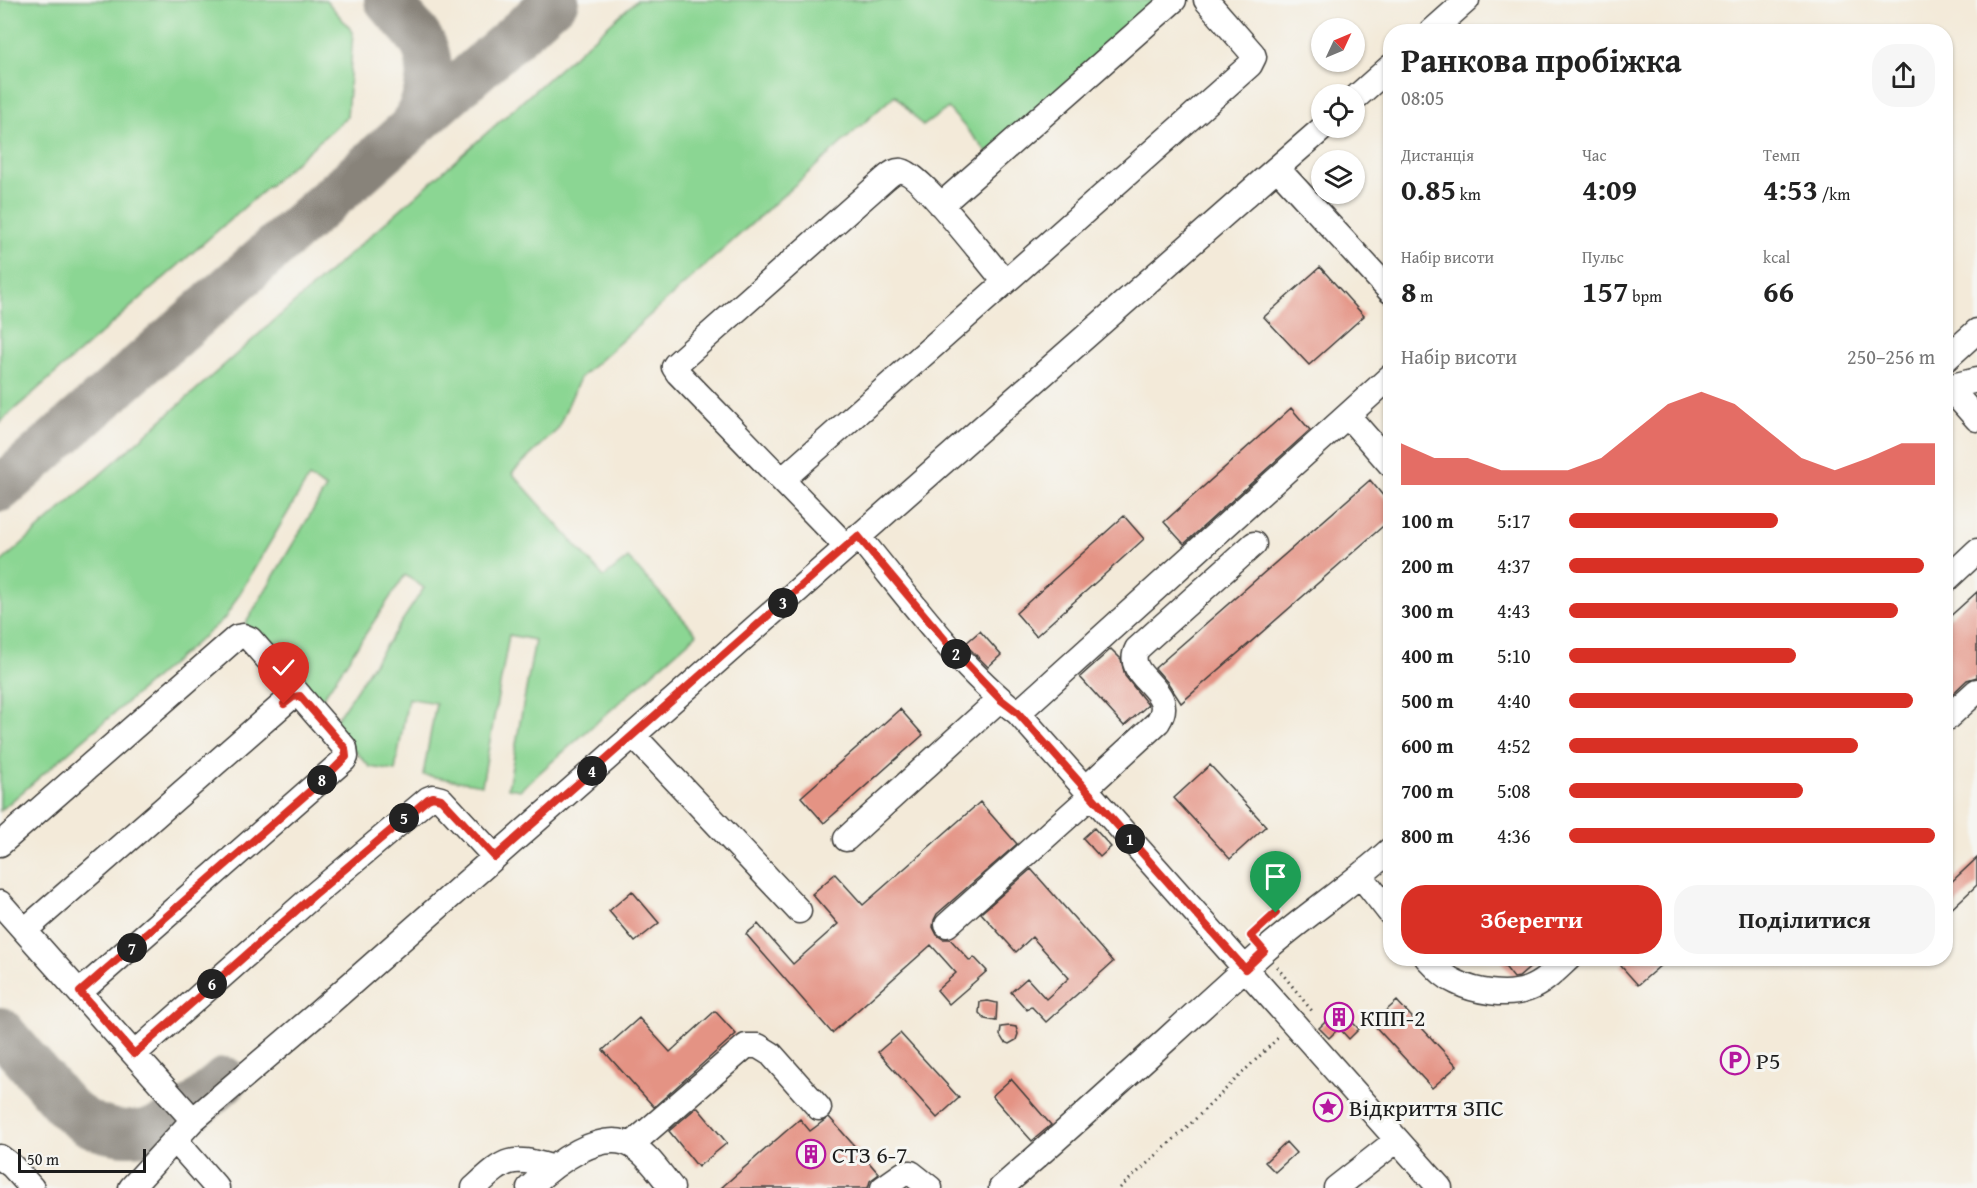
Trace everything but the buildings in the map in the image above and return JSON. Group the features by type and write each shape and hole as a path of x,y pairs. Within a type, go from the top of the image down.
{"lane":[{"path":"941,205 1174,0"},
{"path":"782,480 1252,62 1254,57 1251,50 1206,0"},
{"path":"1440,24 1467,0"},
{"path":"1365,89 1383,73"},
{"path":"131,1188 193,1120 318,1013 1312,138"},
{"path":"1277,168 1383,283"},
{"path":"1005,282 941,205 915,178 898,170 893,172 674,367 782,480 852,541 1088,792 1245,969 1304,1020 1397,1140 1440,1188"},
{"path":"1953,353 1977,332"},
{"path":"1953,385 1977,381"},
{"path":"846,839 1009,706 1383,384"},
{"path":"1953,393 1977,419"},
{"path":"1348,416 1383,456"},
{"path":"947,925 1088,792 1158,722 1162,714 1161,699 1135,664 1134,656 1137,649 1254,544"},
{"path":"1953,573 1977,551"},
{"path":"0,844 237,637 243,636 250,639 345,748 344,760 80,992"},
{"path":"1953,713 1977,691"},
{"path":"25,930 269,716 293,697 300,696"},
{"path":"633,735 798,911"},
{"path":"134,1054 314,895 428,799 433,797 441,799 495,857"},
{"path":"1001,1188 1264,951 1383,856"},
{"path":"1361,876 1383,904"},
{"path":"0,903 193,1120"},
{"path":"1435,966 1456,982 1495,992 1527,990 1540,984 1560,966"},
{"path":"631,1145 746,1046 758,1046 771,1054 819,1108"},
{"path":"175,1140 218,1188"},
{"path":"529,1188 551,1167 604,1140 623,1141 636,1148 672,1188"},
{"path":"1336,1188 1397,1140"},
{"path":"0,1156 32,1188"},
{"path":"474,1188 493,1171 510,1162 526,1160 551,1167"},
{"path":"883,1188 903,1174 911,1173 930,1188"}],"path":[{"path":"1120,1188 1304,1020 1264,951"}],"green space":[{"path":"0,0 326,0 353,32 347,117 0,422"},
{"path":"637,0 1158,0 988,153 948,108 923,126 895,95 580,378 557,430 512,473 604,577 628,558 697,634 520,790 508,788 535,640 509,635 482,785 423,775 436,703 408,698 395,771 370,767 332,726 424,588 405,575 316,708 243,628 326,488 309,477 225,618 0,811 0,563"}],"taxiway":[{"path":"387,0 420,39 428,60 429,72 425,96 411,127"},
{"path":"0,489 556,0"},
{"path":"0,1030 72,1112 90,1124 111,1131 146,1132 167,1125 190,1110 225,1080"}],"place":[{"name":"КПП-2","path":"1339,1017"},
{"name":"P5","path":"1735,1060"},
{"name":"Відкриття ЗПС","path":"1328,1107"},
{"name":"СТЗ 6-7","path":"811,1154"}],"route":[{"path":"284,704 293,697 300,696 345,748 346,757 325,778 80,992 134,1054 314,895 428,799 437,797 441,799 495,857 858,536 956,653 1000,699 1018,713 1245,969 1264,951 1251,936 1276,913"}]}
